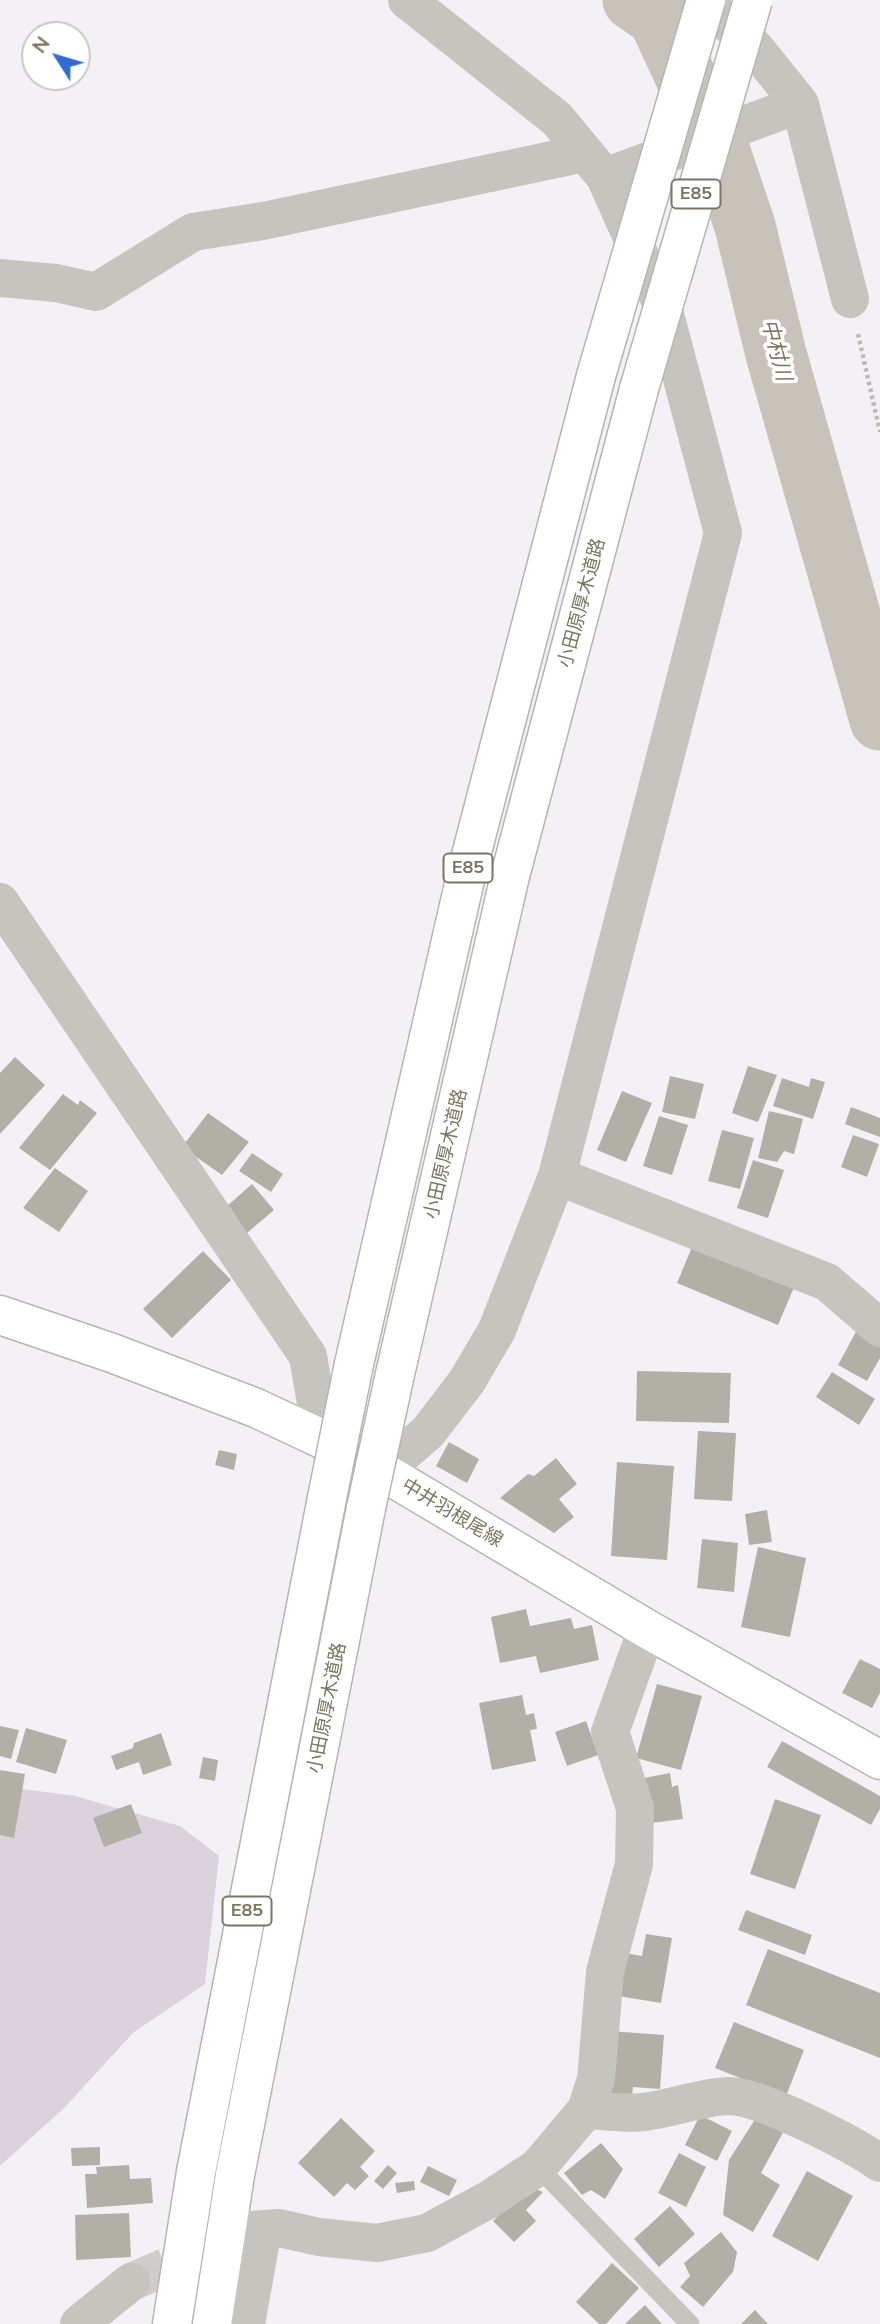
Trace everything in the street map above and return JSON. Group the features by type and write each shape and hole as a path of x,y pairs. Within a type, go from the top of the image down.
{"main road":[{"name":"小田原厚木道路","path":"172,2324 196,2172 354,1364 467,871 596,376 704,0"},
{"name":"小田原厚木道路","path":"212,2324 235,2175 366,1508 510,876 639,389 753,0"},
{"name":"中井羽根尾線","path":"0,1315 136,1362 256,1408 322,1439 375,1467 647,1629 880,1760"}],"street":[{"path":"375,1467 405,1452 428,1432 467,1381 497,1330 557,1176 723,533 663,307 595,165 557,119 407,0"},
{"path":"704,0 755,48 800,104 850,299"},
{"path":"0,278 56,284 96,292 193,232 595,165 800,104"},
{"path":"0,902 308,1356 322,1439"},
{"path":"557,1176 827,1282 880,1328"},
{"path":"246,2324 257,2230 279,2228 319,2237 377,2243 428,2233 488,2200 538,2166 586,2110 596,2079 606,1972 634,1864 635,1808 610,1732 647,1629"},
{"path":"586,2110 648,2112 701,2098 732,2096 763,2103 864,2152 880,2163"},
{"path":"79,2324 131,2282"}],"lane":[{"path":"538,2166 690,2324"}],"path":[{"path":"850,299 880,432"}],"shaded area":[{"path":"0,1786 75,1796 180,1826 219,1856 205,1984 134,2032 64,2108 0,2166"}],"building":[{"path":"15,1057 45,1085 0,1134 0,1073"},
{"path":"748,1066 777,1075 758,1122 732,1113"},
{"path":"670,1076 704,1084 695,1119 662,1112"},
{"path":"782,1078 809,1087 811,1078 825,1082 813,1119 773,1106"},
{"path":"622,1091 652,1103 626,1162 597,1150"},
{"path":"63,1094 78,1105 80,1100 97,1113 50,1170 19,1148"},
{"path":"851,1107 880,1118 880,1137 845,1124"},
{"path":"769,1111 803,1119 794,1154 784,1151 777,1162 758,1158"},
{"path":"208,1113 249,1142 222,1175 182,1147"},
{"path":"659,1116 688,1125 672,1175 643,1166"},
{"path":"722,1130 754,1138 740,1189 708,1181"},
{"path":"853,1135 879,1144 867,1177 841,1167"},
{"path":"252,1153 283,1174 271,1192 239,1171"},
{"path":"753,1160 784,1170 768,1218 737,1208"},
{"path":"55,1168 88,1191 59,1232 23,1208"},
{"path":"252,1184 274,1210 247,1233 226,1207"},
{"path":"697,1235 798,1278 778,1325 677,1283"},
{"path":"203,1251 231,1280 172,1338 143,1309"},
{"path":"857,1330 880,1343 880,1358 867,1381 838,1365"},
{"path":"637,1371 731,1373 729,1423 636,1421"},
{"path":"832,1372 875,1399 859,1425 816,1397"},
{"path":"698,1431 736,1433 732,1501 694,1499"},
{"path":"449,1442 479,1459 467,1483 436,1466"},
{"path":"219,1450 237,1454 234,1470 215,1465"},
{"path":"556,1458 577,1484 559,1499 574,1517 554,1533 500,1498 528,1474 534,1476"},
{"path":"617,1462 674,1466 667,1560 611,1556"},
{"path":"767,1510 772,1542 749,1545 745,1514"},
{"path":"702,1539 738,1543 734,1592 697,1588"},
{"path":"758,1547 806,1558 790,1637 741,1627"},
{"path":"526,1609 530,1626 571,1618 574,1629 592,1625 599,1660 540,1673 536,1656 500,1663 491,1617"},
{"path":"860,1659 880,1669 880,1693 872,1708 842,1693"},
{"path":"657,1684 702,1696 681,1770 636,1758"},
{"path":"522,1695 526,1715 534,1713 537,1729 530,1730 536,1761 492,1770 479,1703"},
{"path":"586,1721 598,1755 567,1766 555,1732"},
{"path":"0,1726 19,1730 11,1759 0,1756"},
{"path":"26,1728 67,1740 56,1774 16,1762"},
{"path":"161,1733 172,1765 143,1775 139,1762 116,1770 111,1756 133,1748 134,1743"},
{"path":"782,1741 880,1796 880,1809 871,1825 767,1767"},
{"path":"203,1757 218,1760 215,1781 199,1778"},
{"path":"0,1770 25,1774 14,1838 0,1835"},
{"path":"670,1773 672,1787 678,1785 683,1819 651,1823 644,1778"},
{"path":"775,1799 821,1815 795,1889 750,1874"},
{"path":"131,1804 142,1833 104,1847 93,1818"},
{"path":"746,1910 812,1935 805,1955 738,1930"},
{"path":"646,1934 672,1938 661,2003 612,1995 619,1952 642,1956"},
{"path":"768,1949 880,1993 880,2058 746,2005"},
{"path":"734,2022 804,2050 786,2096 715,2068"},
{"path":"610,2031 664,2035 660,2089 633,2087 632,2096 607,2094"},
{"path":"700,2115 732,2131 717,2161 685,2145"},
{"path":"341,2118 375,2151 360,2167 369,2176 355,2190 347,2183 334,2197 298,2163"},
{"path":"754,2121 786,2127 761,2173 780,2185 753,2232 723,2215 729,2160"},
{"path":"601,2143 623,2169 605,2199 591,2190 582,2195 564,2173"},
{"path":"100,2147 100,2165 72,2166 71,2148"},
{"path":"679,2153 706,2167 686,2207 658,2193"},
{"path":"129,2165 130,2179 151,2178 153,2203 87,2208 85,2174 97,2174 96,2167"},
{"path":"388,2165 397,2173 383,2189 374,2181"},
{"path":"428,2166 457,2180 449,2196 420,2182"},
{"path":"807,2171 853,2196 818,2261 772,2236"},
{"path":"414,2181 415,2190 397,2193 395,2183"},
{"path":"528,2186 543,2192 526,2210 536,2221 514,2242 493,2221"},
{"path":"670,2206 695,2234 659,2267 634,2239"},
{"path":"129,2213 131,2257 76,2260 75,2215"},
{"path":"721,2232 737,2252 733,2272 703,2307 680,2287 690,2276 684,2263"},
{"path":"612,2263 639,2288 606,2324 599,2324 576,2302"},
{"path":"645,2305 662,2324 625,2324"},
{"path":"755,2310 768,2324 741,2324"}],"waterway":[{"name":"中村川","path":"633,0 658,17 719,149 745,226 776,354 880,720"}],"tunnel":[{"path":"131,2282 252,2230"}]}
